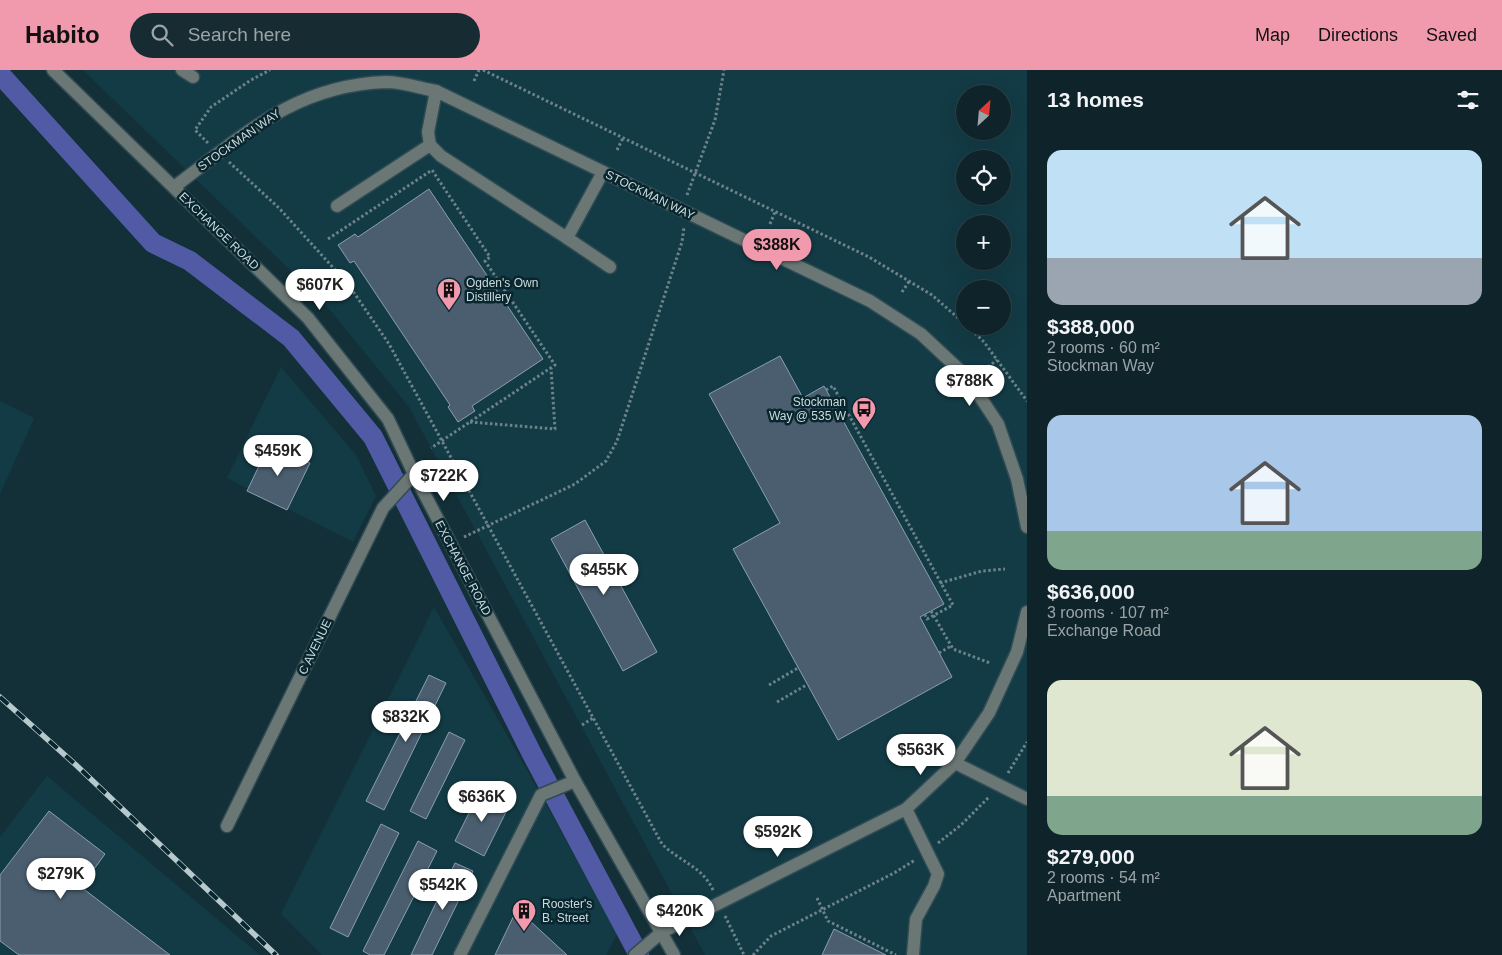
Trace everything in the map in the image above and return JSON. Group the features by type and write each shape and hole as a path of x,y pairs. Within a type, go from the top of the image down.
{"street":[{"name":"EXCHANGE ROAD","path":"53,70 308,318 388,419 414,474 575,781 674,955"},
{"path":"182,70 194,77"},
{"name":"STOCKMAN WAY","path":"174,187 248,130 290,104 338,88 388,82 436,91 870,301 922,334 967,377 998,424 1017,479 1027,527"},
{"path":"436,91 428,132 430,145 441,156 610,267"},
{"path":"337,206 430,145"},
{"path":"567,238 603,172"},
{"name":"C AVENUE","path":"227,826 383,508 414,474"},
{"path":"635,955 662,932 906,809 955,763 989,714 1022,655 1027,612"},
{"path":"955,763 1027,799"},
{"path":"460,955 541,795 575,781"},
{"path":"906,809 938,874 934,886 916,919 913,955"}],"path":[{"path":"270,70 251,80 206,112 195,130 278,208 348,284 409,378 662,844 673,855 702,872 710,881"},
{"path":"474,81 479,70"},
{"path":"483,70 869,257 910,280 932,295 956,316"},
{"path":"688,189 715,120 724,70"},
{"path":"618,150 623,138"},
{"path":"328,240 432,170 490,258 485,261 555,365 431,448"},
{"path":"770,224 775,212"},
{"path":"450,543 575,484 606,461 617,441 683,238"},
{"path":"902,292 910,280"},
{"path":"976,335 1027,401"},
{"path":"988,367 997,360"},
{"path":"470,422 556,429 551,368"},
{"path":"826,390 833,386 953,605 927,619 925,615"},
{"path":"940,583 982,571 1005,569"},
{"path":"931,611 951,646 990,663"},
{"path":"939,653 951,646"},
{"path":"769,685 798,668"},
{"path":"778,702 808,684"},
{"path":"582,725 593,718"},
{"path":"753,955 758,947 771,936 894,873 928,851 961,825 999,785 1027,742"},
{"path":"817,898 828,921 896,955"}],"shaded area":[{"path":"83,70 1027,70 1027,955 705,955 409,407 326,305"},
{"path":"281,367 356,455 376,496 353,542 227,478"},
{"path":"0,401 34,418 0,494"},
{"path":"434,607 541,795 617,934 606,955 322,955 281,914"},
{"path":"47,776 260,955 0,955 0,837"}],"building":[{"name":"Ogden's Own Distillery","path":"429,189 543,359 472,406 475,411 458,422 448,407 450,405 354,261 350,263 338,245 355,234 358,237"},
{"path":"780,356 803,398 824,386 944,604 920,617 952,677 838,740 733,549 780,523 709,394"},
{"path":"270,443 310,463 287,510 247,491"},
{"path":"585,520 657,652 623,671 551,539"},
{"path":"429,675 446,683 384,810 366,801"},
{"path":"449,732 465,740 426,819 410,811"},
{"path":"480,791 509,806 484,856 455,841"},
{"path":"49,811 105,854 81,887 170,955 19,955 0,941 0,875"},
{"path":"381,824 399,833 348,937 330,928"},
{"path":"418,841 437,851 384,955 370,955 363,951"},
{"path":"455,863 473,871 432,955 411,955"},
{"name":"Rooster's B. Street","path":"517,909 567,955 495,955"},
{"path":"834,929 886,955 822,955"}],"waterway":[{"path":"0,74 153,243 190,261 291,338 373,437 533,756 639,955"}],"railway":[{"path":"0,697 76,765 276,955"}],"place":[{"name":"Ogden's Own Distillery","path":"449,311"},
{"name":"Stockman Way @ 535 W","path":"864,430"},
{"name":"Rooster's B. Street","path":"524,932"}]}
